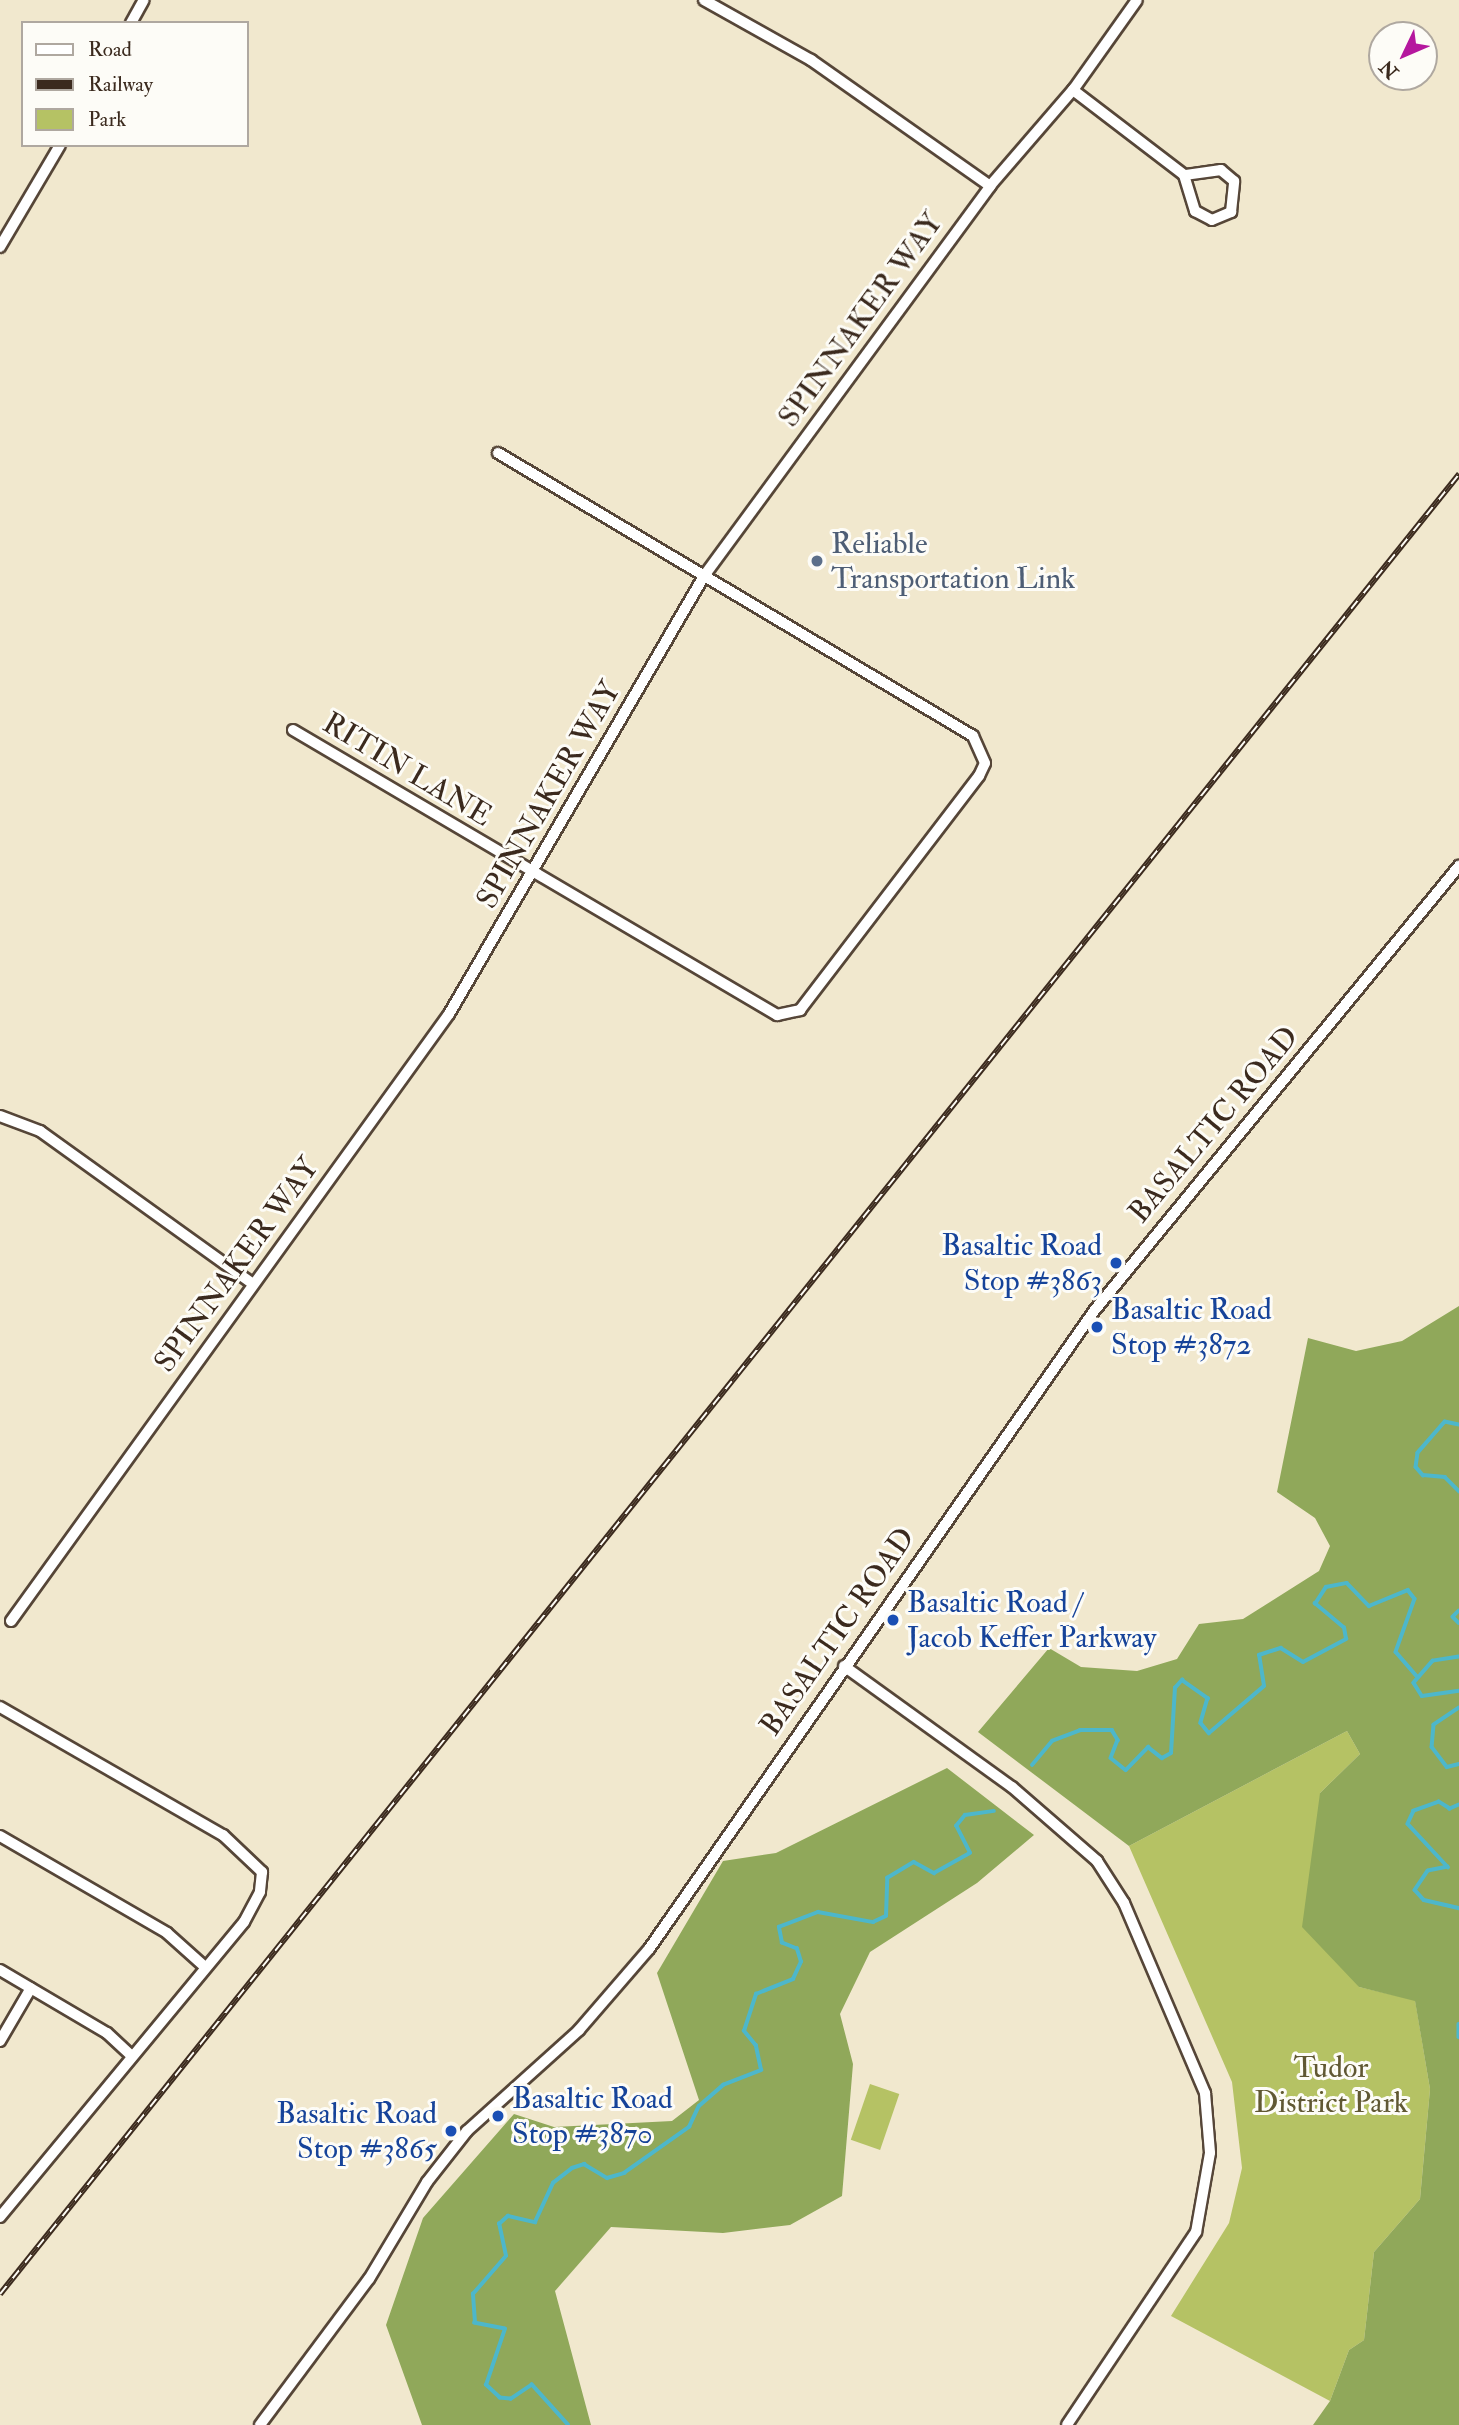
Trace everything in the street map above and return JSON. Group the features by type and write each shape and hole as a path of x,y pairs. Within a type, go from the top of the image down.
{"street":[{"path":"132,21 144,0"},
{"path":"704,0 811,60 990,186"},
{"name":"SPINNAKER WAY","path":"11,1621 449,1014 533,874 704,576 990,186 1073,90 1137,0"},
{"path":"1073,90 1184,175 1195,211 1212,220 1231,212 1234,181 1222,170 1184,175"},
{"path":"0,247 59,147"},
{"name":"RITIN LANE","path":"293,730 764,1009 789,1015 800,1010 979,776 985,764 973,736 498,453"},
{"name":"BASALTIC ROAD","path":"260,2425 369,2279 427,2182 467,2131 579,2031 641,1960 844,1666 1130,1264 1459,866"},
{"path":"0,1115 40,1131 253,1284"},
{"path":"844,1666 1012,1787 1097,1861 1125,1903 1205,2093 1210,2153 1196,2232 1067,2425"},
{"path":"0,1707 251,1855 262,1872 260,1892 205,1967 0,2217"},
{"path":"0,1836 167,1933 205,1967"},
{"path":"0,1970 107,2032 132,2056"},
{"path":"0,2040 32,1988"}],"green space":[{"path":"1459,1306 1459,2425 1313,2425 1330,2401 1349,2350 1364,2340 1374,2252 1420,2199 1430,2089 1415,2001 1359,1987 1302,1927 1320,1793 1360,1754 1347,1731 1129,1846 978,1732 1049,1648 1081,1667 1137,1671 1177,1659 1199,1624 1243,1619 1319,1571 1330,1546 1315,1518 1277,1492 1308,1338 1356,1351 1402,1341"},
{"name":"Tudor District Park","path":"1347,1731 1360,1754 1320,1793 1359,1987 1415,2000 1430,2089 1420,2199 1374,2252 1364,2340 1349,2350 1330,2401 1171,2316 1229,2223 1242,2168 1232,2082 1129,1846"},
{"path":"947,1768 1034,1835 977,1883 870,1952 840,2014 853,2064 842,2196 790,2225 723,2233 611,2227 555,2291 591,2425 422,2425 386,2325 423,2218 514,2114 554,2127 672,2121 699,2100 657,1973 723,1861 776,1853"},
{"path":"870,2084 899,2094 880,2150 851,2140"}],"waterway":[{"path":"1459,1425 1445,1422 1418,1453 1416,1467 1423,1475 1445,1477 1459,1491"},
{"path":"1032,1765 1052,1741 1080,1730 1112,1730 1118,1740 1111,1758 1126,1770 1148,1747 1162,1758 1171,1753 1175,1688 1182,1680 1208,1698 1201,1723 1209,1733 1264,1686 1259,1655 1281,1648 1303,1662 1346,1639 1344,1628 1315,1604 1326,1587 1347,1583 1369,1606 1408,1590 1415,1599 1396,1652 1418,1677"},
{"path":"1459,1611 1453,1617 1459,1623"},
{"path":"1459,1657 1433,1661 1414,1683 1422,1696 1459,1691"},
{"path":"1459,1708 1434,1725 1432,1747 1447,1767 1459,1764"},
{"path":"1459,1805 1450,1809 1439,1802 1414,1811 1408,1824 1448,1867 1428,1871 1415,1890 1424,1900 1459,1908"},
{"path":"568,2425 532,2385 511,2399 500,2398 486,2385 505,2329 475,2323 473,2294 506,2256 499,2224 508,2216 535,2222 553,2183 572,2168 584,2164 607,2178 624,2173 689,2127 699,2106 723,2085 761,2070 756,2046 744,2031 756,1994 793,1979 801,1962 797,1949 782,1943 779,1927 818,1912 873,1922 886,1916 887,1878 914,1862 934,1873 970,1853 956,1826 965,1815 994,1811"},
{"path":"1459,2024 1459,2037"}],"railway":[{"path":"0,2294 1459,474"}],"place":[{"name":"Reliable Transportation Link","path":"817,561"},
{"name":"Basaltic Road Stop #3863","path":"1116,1263"},
{"name":"Basaltic Road Stop #3872","path":"1097,1327"},
{"name":"Basaltic Road / Jacob Keffer Parkway","path":"893,1620"},
{"name":"Basaltic Road Stop #3870","path":"498,2116"},
{"name":"Basaltic Road Stop #3865","path":"451,2131"}]}
